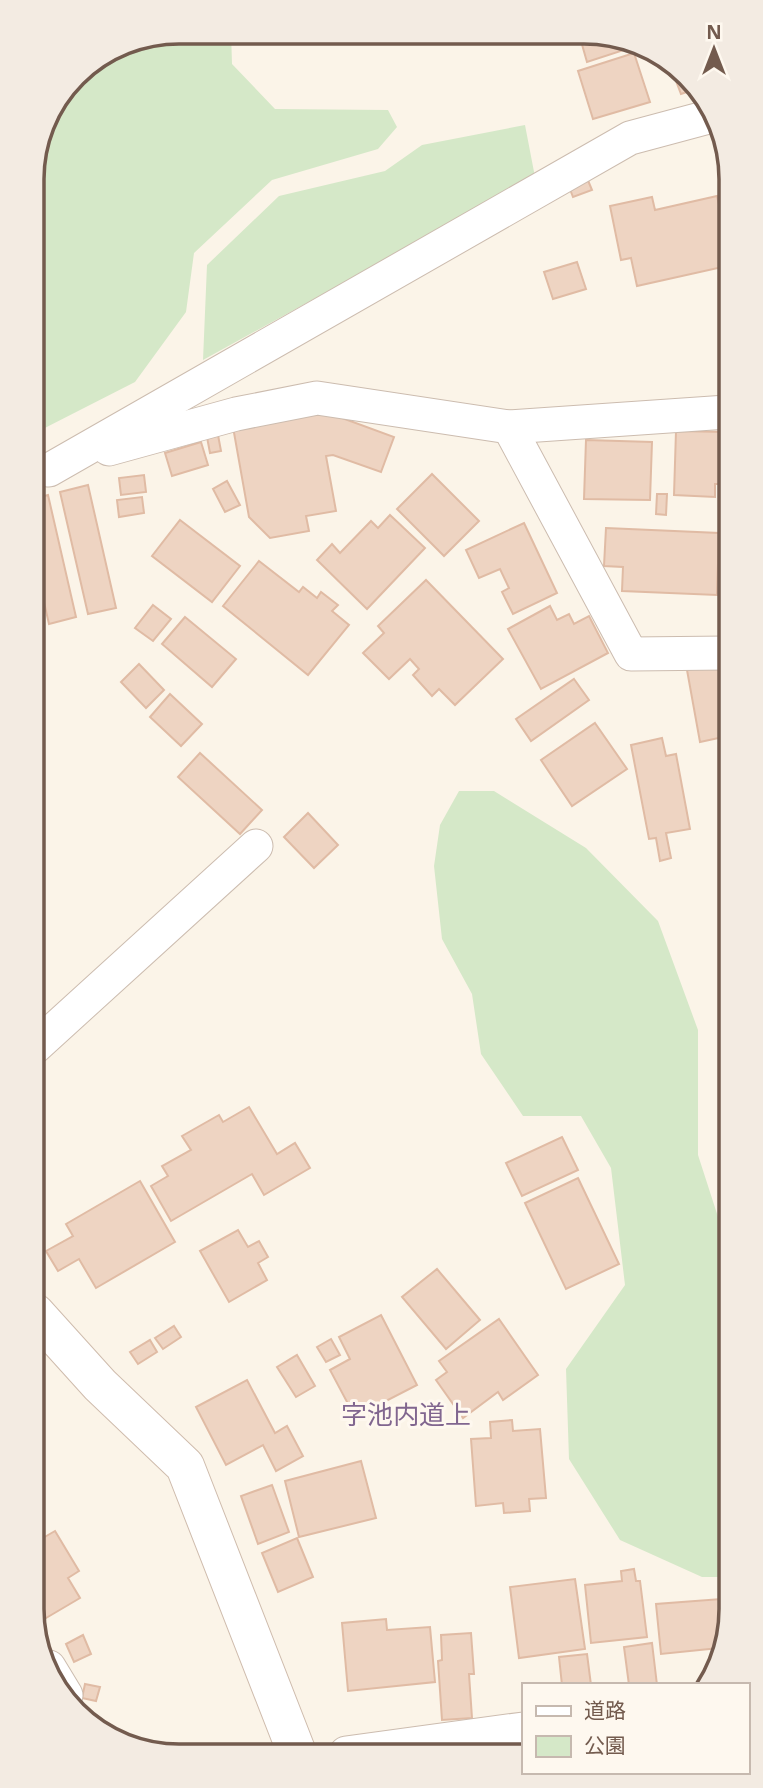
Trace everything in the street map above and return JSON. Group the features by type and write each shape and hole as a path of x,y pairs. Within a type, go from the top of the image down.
{"street":[{"path":"44,470 630,138 705,118"},
{"path":"44,471 110,449 236,414 317,398 509,427 719,413"},
{"path":"509,427 631,654 719,653"},
{"path":"44,1039 256,846"},
{"path":"44,1323 100,1385 185,1466 293,1744"},
{"path":"412,1744 522,1729"}],"green space":[{"path":"170,44 231,44 232,64 275,109 388,110 397,127 378,149 272,180 194,253 186,312 135,382 44,428 44,170 54,127 77,90 111,62 135,51"},
{"path":"525,125 535,177 203,360 207,265 279,196 385,171 422,145"},
{"path":"459,791 494,791 586,848 658,921 698,1030 698,1155 719,1220 719,1577 702,1577 620,1540 569,1459 566,1369 625,1285 611,1168 581,1116 523,1116 481,1054 472,994 442,939 434,866 440,825"}],"building":[{"path":"582,44 624,50 587,62"},
{"path":"634,53 650,102 593,119 578,71"},
{"path":"675,79 681,84 687,92 681,94"},
{"path":"587,178 592,190 573,197 568,184"},
{"path":"717,196 719,268 637,286 631,258 621,260 610,206 652,197 655,210"},
{"path":"577,262 586,289 553,299 544,272"},
{"path":"323,411 394,437 381,472 333,455 326,456 336,511 306,516 309,531 270,538 249,517 233,427"},
{"path":"676,431 719,432 719,484 715,484 715,497 674,495"},
{"path":"218,435 221,451 210,453 207,437"},
{"path":"586,440 652,442 650,500 584,499"},
{"path":"201,442 208,465 172,476 165,453"},
{"path":"432,474 479,521 444,556 397,509"},
{"path":"144,475 146,492 121,495 119,478"},
{"path":"227,481 240,505 225,512 213,489"},
{"path":"88,485 116,608 88,614 60,492"},
{"path":"657,494 667,494 666,515 656,514"},
{"path":"48,495 76,617 49,624 44,602 44,496"},
{"path":"142,497 144,513 119,517 117,500"},
{"path":"390,515 425,548 367,609 317,560 332,544 340,553 371,521 378,528"},
{"path":"180,520 240,566 212,602 152,556"},
{"path":"524,523 557,593 513,614 502,592 509,588 500,569 479,578 466,550"},
{"path":"606,528 719,533 717,595 622,591 623,567 604,566"},
{"path":"259,561 299,592 303,587 317,598 321,592 338,605 332,611 349,625 308,675 223,606"},
{"path":"426,580 503,659 455,705 439,689 432,696 413,675 419,669 410,659 389,679 363,653 384,633 378,626"},
{"path":"153,605 171,619 153,641 135,628"},
{"path":"550,606 557,620 569,614 574,624 589,616 608,653 541,689 508,629"},
{"path":"185,617 236,659 212,687 162,644"},
{"path":"139,664 164,690 146,708 121,682"},
{"path":"719,664 719,738 700,742 687,670"},
{"path":"574,679 589,700 531,741 516,719"},
{"path":"170,694 202,724 181,746 150,717"},
{"path":"595,723 627,769 572,806 541,760"},
{"path":"662,738 666,756 676,754 690,829 666,833 671,858 660,861 656,838 649,839 631,745"},
{"path":"200,753 262,810 240,834 178,777"},
{"path":"308,813 338,845 314,868 284,837"},
{"path":"249,1107 277,1154 295,1143 310,1168 264,1195 252,1174 171,1221 151,1186 168,1176 162,1166 191,1150 182,1136 219,1115 223,1122"},
{"path":"562,1137 578,1170 522,1196 506,1163"},
{"path":"578,1178 619,1264 566,1289 525,1203"},
{"path":"140,1181 175,1242 96,1288 79,1259 58,1271 46,1251 73,1236 66,1224"},
{"path":"238,1230 248,1247 259,1241 268,1257 258,1263 267,1280 229,1302 200,1251"},
{"path":"437,1269 480,1320 446,1349 402,1297"},
{"path":"381,1315 417,1385 355,1417 330,1370 350,1359 339,1337"},
{"path":"499,1319 538,1375 503,1400 498,1392 463,1418 436,1380 447,1372 439,1361"},
{"path":"174,1326 181,1337 163,1349 155,1338"},
{"path":"331,1339 340,1355 326,1362 317,1347"},
{"path":"150,1340 157,1352 138,1364 130,1352"},
{"path":"297,1355 315,1386 296,1397 277,1367"},
{"path":"247,1380 275,1433 287,1426 303,1456 276,1471 263,1445 226,1465 196,1407"},
{"path":"512,1420 513,1431 540,1429 546,1498 529,1499 530,1511 504,1513 503,1503 476,1506 471,1439 491,1438 490,1422"},
{"path":"361,1461 376,1518 299,1537 285,1481"},
{"path":"272,1485 289,1532 258,1544 241,1496"},
{"path":"55,1531 79,1571 68,1578 80,1598 45,1619 44,1609 44,1537"},
{"path":"297,1538 313,1577 278,1592 262,1553"},
{"path":"634,1569 636,1581 640,1581 647,1637 591,1643 585,1585 622,1581 621,1571"},
{"path":"575,1579 585,1649 519,1658 510,1587"},
{"path":"719,1599 717,1636 713,1649 661,1654 656,1604"},
{"path":"386,1619 387,1630 430,1627 435,1682 348,1691 342,1623"},
{"path":"471,1633 474,1674 469,1674 472,1718 442,1720 438,1661 442,1660 441,1635"},
{"path":"83,1635 91,1654 74,1662 66,1644"},
{"path":"652,1643 657,1683 629,1683 624,1647"},
{"path":"587,1654 591,1683 562,1683 559,1657"},
{"path":"85,1684 100,1687 96,1701 82,1698"}],"district":[{"name":"字池内道上","path":"406,1414"}]}
